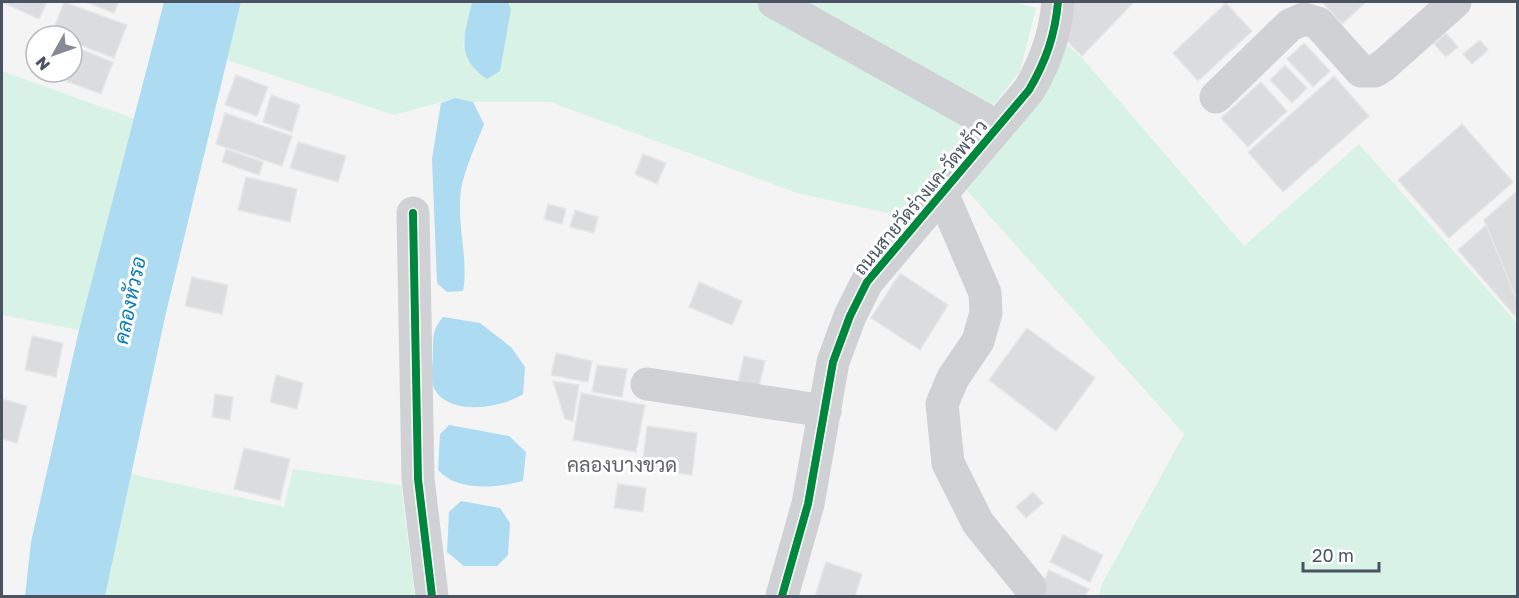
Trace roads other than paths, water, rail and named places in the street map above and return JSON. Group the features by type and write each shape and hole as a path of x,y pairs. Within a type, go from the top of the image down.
{"street":[{"path":"774,2 998,127"},
{"name":"ถนนสายวัดร่างแค-วัดพร้าว","path":"782,597 808,504 833,362 850,316 867,282 1029,90 1044,63 1055,29 1058,2"},
{"path":"1216,97 1290,25 1304,19 1318,23 1361,71 1375,71 1384,66 1455,2"},
{"path":"942,193 985,293 986,313 978,341 953,378 942,404 948,463 978,523 1030,587"},
{"path":"414,213 418,478 432,597"},
{"path":"647,384 825,411"}],"water":[{"name":"คลองหัวรอ","path":"164,2 241,2 165,317 105,596 25,596 31,542 79,330"},
{"path":"472,2 508,2 511,9 500,71 487,79 470,62 464,44"},
{"path":"455,98 473,102 484,124 461,189 460,215 465,267 463,291 447,292 437,283 432,159 441,103"},
{"path":"443,317 480,323 511,347 525,367 523,394 502,403 476,407 451,403 441,397 434,388 432,372 434,334"},
{"path":"449,425 509,436 526,452 523,481 478,486 456,482 446,477 438,470 440,434"},
{"path":"461,501 500,508 510,523 508,555 497,566 464,566 447,552 449,512"}],"district":[{"name":"คลองบางขวด","path":"622,464"}]}
